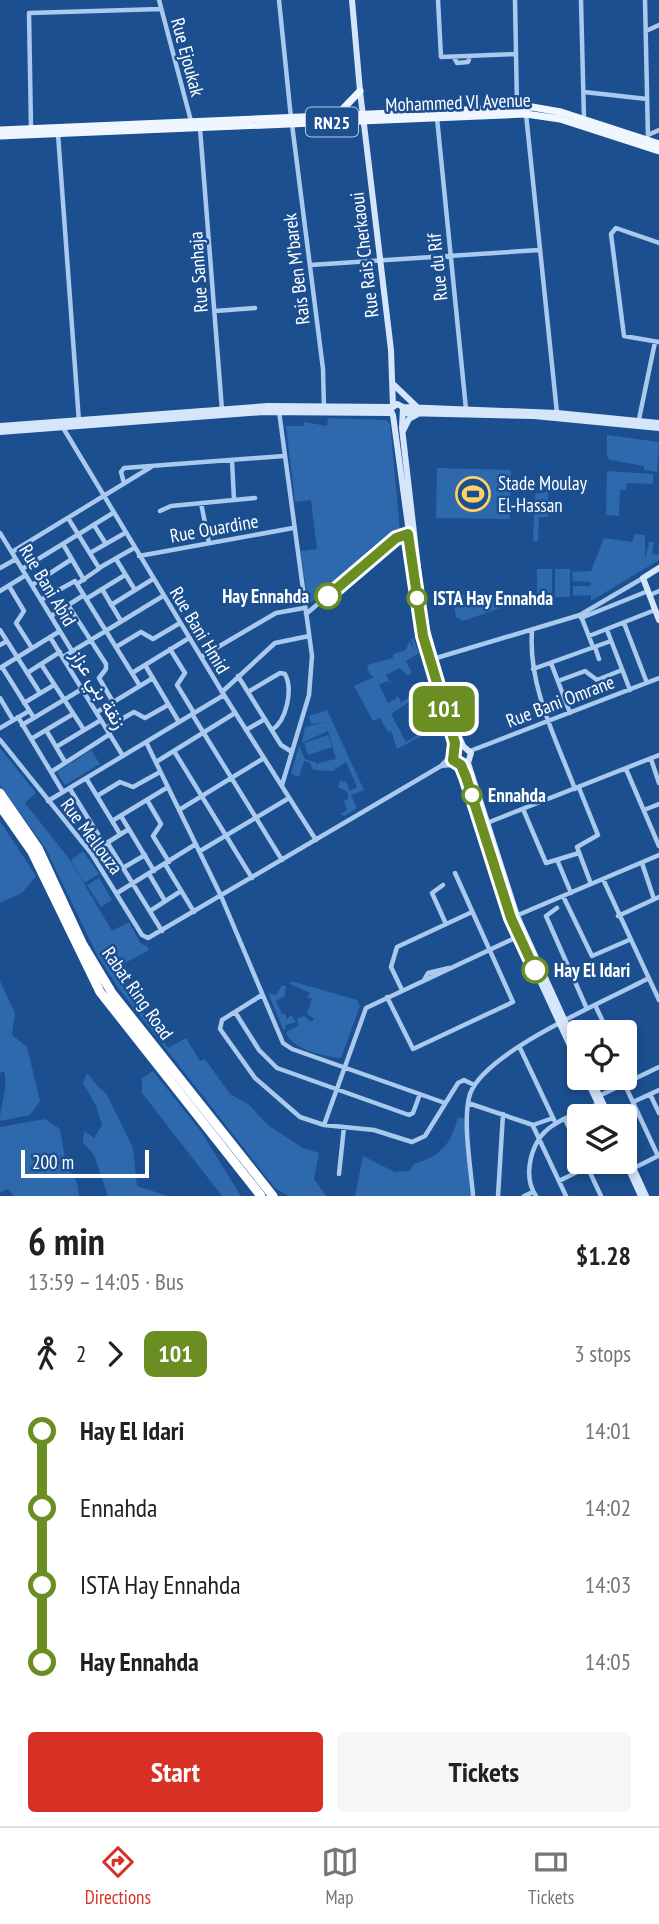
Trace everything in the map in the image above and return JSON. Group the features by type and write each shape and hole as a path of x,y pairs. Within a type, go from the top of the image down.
{"highway":[{"name":"Rabat Ring Road","path":"0,793 38,848 102,979 273,1196"},
{"name":"Rabat Ring Road","path":"0,806 32,852 100,992 261,1196"}],"main road":[{"name":"Rue Rais Cherkaoui","path":"352,0 397,411"},
{"path":"337,116 360,91"},
{"name":"RN25","path":"0,130 291,121 337,116 363,118 517,108 546,109 648,137 659,144"},
{"name":"Mohammed VI Avenue","path":"0,136 200,128 291,121 526,114 560,119 659,151"},
{"path":"376,409 388,399 394,385 419,410"},
{"path":"0,432 63,427 79,423 278,408 557,413 659,426"},
{"path":"376,409 396,427"},
{"path":"402,433 419,410"},
{"path":"397,411 396,427 420,621 457,749 453,760 462,764 519,936 567,1030"},
{"path":"397,411 402,433 410,533"},
{"path":"466,411 638,423"},
{"path":"0,426 63,427"},
{"path":"659,568 643,578 659,620"},
{"path":"457,749 470,751 462,764"},
{"path":"514,917 567,1034"},
{"path":"593,1090 598,1104"},
{"path":"595,1090 602,1104"},
{"path":"633,1174 644,1196"}],"street":[{"name":"Rue Ejoukak","path":"159,0 191,122"},
{"name":"Rais Ben M’barek","path":"279,0 324,409"},
{"path":"438,0 439,53 443,57 516,54"},
{"path":"515,0 517,108"},
{"path":"581,0 584,119"},
{"path":"645,0 648,137"},
{"path":"31,128 28,15 33,12 161,9"},
{"path":"646,31 659,25"},
{"path":"584,92 647,99"},
{"path":"526,114 557,413"},
{"name":"Rue du Rif","path":"436,118 466,411"},
{"name":"Rue Sanhaja","path":"200,128 222,412"},
{"path":"648,137 659,130"},
{"path":"58,134 79,423"},
{"path":"638,423 657,342 629,339 623,334 611,234 617,228 659,243"},
{"path":"310,265 539,250"},
{"path":"215,312 255,308"},
{"path":"278,408 309,636 311,682 282,786"},
{"name":"Rue Bani Hmid","path":"63,427 163,596 316,840"},
{"path":"124,483 122,469 284,456"},
{"path":"232,460 234,500"},
{"path":"12,552 152,466"},
{"path":"160,511 171,506 255,498"},
{"path":"201,503 209,544"},
{"path":"22,569 113,513"},
{"path":"68,517 100,568"},
{"path":"94,525 106,544"},
{"name":"Rue Ouardine","path":"139,556 293,528"},
{"name":"Rue Bani Abid","path":"0,533 72,651"},
{"path":"90,554 125,533"},
{"path":"305,614 396,538 410,533"},
{"path":"63,544 84,580"},
{"path":"77,583 134,548"},
{"path":"0,568 16,559"},
{"path":"32,585 72,559"},
{"path":"116,559 135,590"},
{"path":"0,591 26,575"},
{"path":"51,616 125,575"},
{"path":"581,617 643,578"},
{"path":"111,605 153,579"},
{"path":"41,600 74,580 140,686"},
{"path":"9,586 24,611 16,623 32,648"},
{"path":"102,589 121,621"},
{"path":"432,659 581,617 659,591"},
{"path":"27,673 72,651 163,596"},
{"path":"68,605 106,665 99,678 113,702"},
{"path":"201,657 276,613 304,608"},
{"path":"589,636 655,610"},
{"path":"581,617 599,659"},
{"path":"116,647 141,632 153,639 180,623"},
{"path":"624,623 647,682"},
{"path":"0,630 40,694"},
{"path":"607,630 630,690"},
{"path":"34,718 1,667 60,631"},
{"path":"532,631 533,670 549,721 598,836 579,844 579,853 592,884"},
{"path":"48,802 223,693 277,641 309,636"},
{"name":"زنقة بني عزاز","path":"50,637 123,756"},
{"path":"132,673 189,638"},
{"path":"533,670 611,640"},
{"path":"0,645 7,641"},
{"path":"170,649 185,673 177,685 203,733 282,860"},
{"path":"551,663 570,713"},
{"path":"41,664 83,730"},
{"path":"145,665 179,722"},
{"path":"558,681 585,671 597,680 622,670"},
{"path":"248,692 280,673 285,674 290,688 280,722 272,730"},
{"path":"238,677 283,747 292,752"},
{"path":"96,712 153,678"},
{"name":"Rue Bani Omrane","path":"470,751 659,678"},
{"path":"24,703 54,685"},
{"path":"22,725 82,689"},
{"path":"0,698 22,725 64,792"},
{"path":"51,772 134,712 144,719 169,705"},
{"path":"0,728 29,710"},
{"path":"156,762 235,713"},
{"path":"31,739 74,714"},
{"path":"246,730 265,719"},
{"path":"56,747 101,720"},
{"path":"46,730 65,762"},
{"name":"Rue Mellouza","path":"0,740 91,853 143,937 150,938 162,931"},
{"path":"146,742 221,896 280,1038 286,1045 445,1103"},
{"path":"70,789 162,931 441,766 457,749"},
{"path":"174,751 251,878"},
{"path":"484,824 659,755"},
{"path":"179,810 264,758"},
{"path":"651,759 659,780"},
{"path":"441,766 462,764"},
{"path":"626,769 659,846"},
{"path":"97,796 120,782 135,787 160,772"},
{"path":"86,778 120,834"},
{"path":"112,821 168,788"},
{"path":"200,852 289,797"},
{"path":"147,800 161,824 153,836 194,912"},
{"path":"644,810 659,804"},
{"path":"523,809 546,863 558,862 579,853"},
{"path":"121,816 145,855 166,901"},
{"path":"652,830 659,827"},
{"path":"91,853 129,829"},
{"path":"117,893 196,844"},
{"path":"123,868 145,855"},
{"path":"514,917 659,855"},
{"path":"558,862 571,893"},
{"path":"618,916 657,898 642,863"},
{"path":"387,998 413,1049 511,1004 513,999 455,873"},
{"path":"603,879 659,1000"},
{"path":"443,885 432,893 446,924"},
{"path":"150,911 181,891"},
{"path":"563,896 592,956 629,940"},
{"path":"557,908 546,916 587,1009"},
{"path":"402,990 391,967 396,949 472,912"},
{"path":"324,1125 364,1010 424,980 428,973 449,968 519,936"},
{"path":"473,1196 468,1103 474,1085 490,1068 562,1021 649,978"},
{"path":"262,995 222,1020 220,1029 255,1078 292,1112 324,1125 374,1130 412,1143 425,1136 459,1082 474,1085"},
{"path":"595,1005 602,1020"},
{"path":"235,1012 259,1050 273,1065 409,1115 413,1112 420,1094"},
{"path":"520,1048 554,1121"},
{"path":"637,1077 659,1067"},
{"path":"599,1096 611,1090"},
{"path":"627,1090 659,1155 637,1166"},
{"path":"633,1102 659,1090"},
{"path":"650,1094 659,1113"},
{"path":"468,1103 533,1125 565,1119 567,1123"},
{"path":"498,1196 503,1114"},
{"path":"524,1196 535,1194 530,1164 539,1139 554,1121"},
{"path":"533,1125 566,1196"},
{"path":"338,1174 344,1127"},
{"path":"650,1138 659,1133"},
{"path":"559,1181 571,1174"},
{"path":"590,1174 601,1196"}],"shaded area":[{"path":"328,418 386,420 390,424 400,530 308,605 301,551 317,549 311,500 295,502 286,426 304,426 304,422 327,426"},
{"path":"607,435 659,442 657,472 644,470 644,466 610,460 607,456"},
{"path":"437,468 511,470 510,519 436,518"},
{"path":"607,471 653,474 653,484 627,483 626,490 620,490 619,516 606,515"},
{"path":"548,492 548,517 539,517 538,541 533,541 535,494"},
{"path":"635,534 645,535 645,560 649,542 654,542 652,554 658,555 659,544 659,560 591,601 591,595 573,596 573,586 591,586 591,582 573,581 572,572 591,571 604,538 632,542"},
{"path":"537,569 552,569 552,597 537,597"},
{"path":"555,569 570,569 570,597 555,597"},
{"path":"458,594 499,597 500,608 463,621 456,617 454,602"},
{"path":"413,637 419,653 406,661 412,673 408,675 399,668 386,675 391,684 387,681 379,685 388,703 397,698 396,693 401,702 414,695 412,691 417,688 420,695 391,714 406,742 430,727 427,721 431,718 429,714 437,710 442,725 397,749 391,731 388,732 380,718 373,721 354,686 374,677 370,675 367,665 393,658 393,654 406,650 409,641 415,650 411,640"},
{"path":"327,710 364,790 351,795 357,808 345,816 340,814 347,810 344,801 348,799 348,792 338,787 340,780 346,782 350,791 357,787 346,762 333,771 313,770 310,763 304,761 299,777 291,774 299,746 305,759 317,763 317,767 318,763 336,759 328,731 302,743 305,727 325,722 311,724 309,716"},
{"path":"328,735 332,747 308,755 304,743"},
{"path":"0,748 36,793 25,803 70,860 112,931 129,922 141,944 147,946 149,950 125,963 120,978 168,1048 186,1038 200,1061 205,1059 230,1094 248,1104 269,1126 303,1148 319,1153 314,1179 326,1196 288,1196 275,1188 119,989 97,955 46,849 0,785"},
{"path":"91,750 100,764 65,785 57,772"},
{"path":"0,821 36,876 22,893 0,903"},
{"path":"83,851 99,874 84,883 71,860"},
{"path":"99,878 112,900 101,907 87,885"},
{"path":"0,981 15,1013 12,1035 27,1047 40,1101 30,1115 0,1121 5,1083 4,1071 0,1073"},
{"path":"291,981 357,1000 360,1006 341,1058 309,1051 289,1038 286,1032 298,1026 297,1019 304,1016 311,1022 314,1019 307,1013 312,999 307,997 310,993 290,984"},
{"path":"282,985 286,986 285,996 276,1001 282,1014 285,1014 287,1019 291,1015 296,1022 286,1025 284,1031 268,993 276,995"},
{"path":"153,1071 202,1133 241,1196 222,1196 142,1093 142,1078"},
{"path":"87,1073 106,1093 133,1148 137,1186 168,1196 108,1196 94,1155 83,1143 84,1131 94,1138 102,1125 96,1106 83,1083"},
{"path":"458,1117 465,1119 470,1196 355,1196 363,1156 395,1172 410,1171 414,1164 444,1148"},
{"path":"45,1119 60,1129 66,1165 77,1182 79,1196 14,1196 8,1189 0,1192 0,1127"}],"bus line":[{"name":"101","path":"328,596 396,538 408,534 423,636 455,743 453,760 461,765 466,777 511,918 535,970"}],"place":[{"name":"Stade Moulay El-Hassan","path":"473,494"},
{"name":"Hay Ennahda","path":"328,596"},
{"name":"ISTA Hay Ennahda","path":"417,598"},
{"name":"Ennahda","path":"472,795"},
{"name":"Hay El Idari","path":"535,970"}]}
